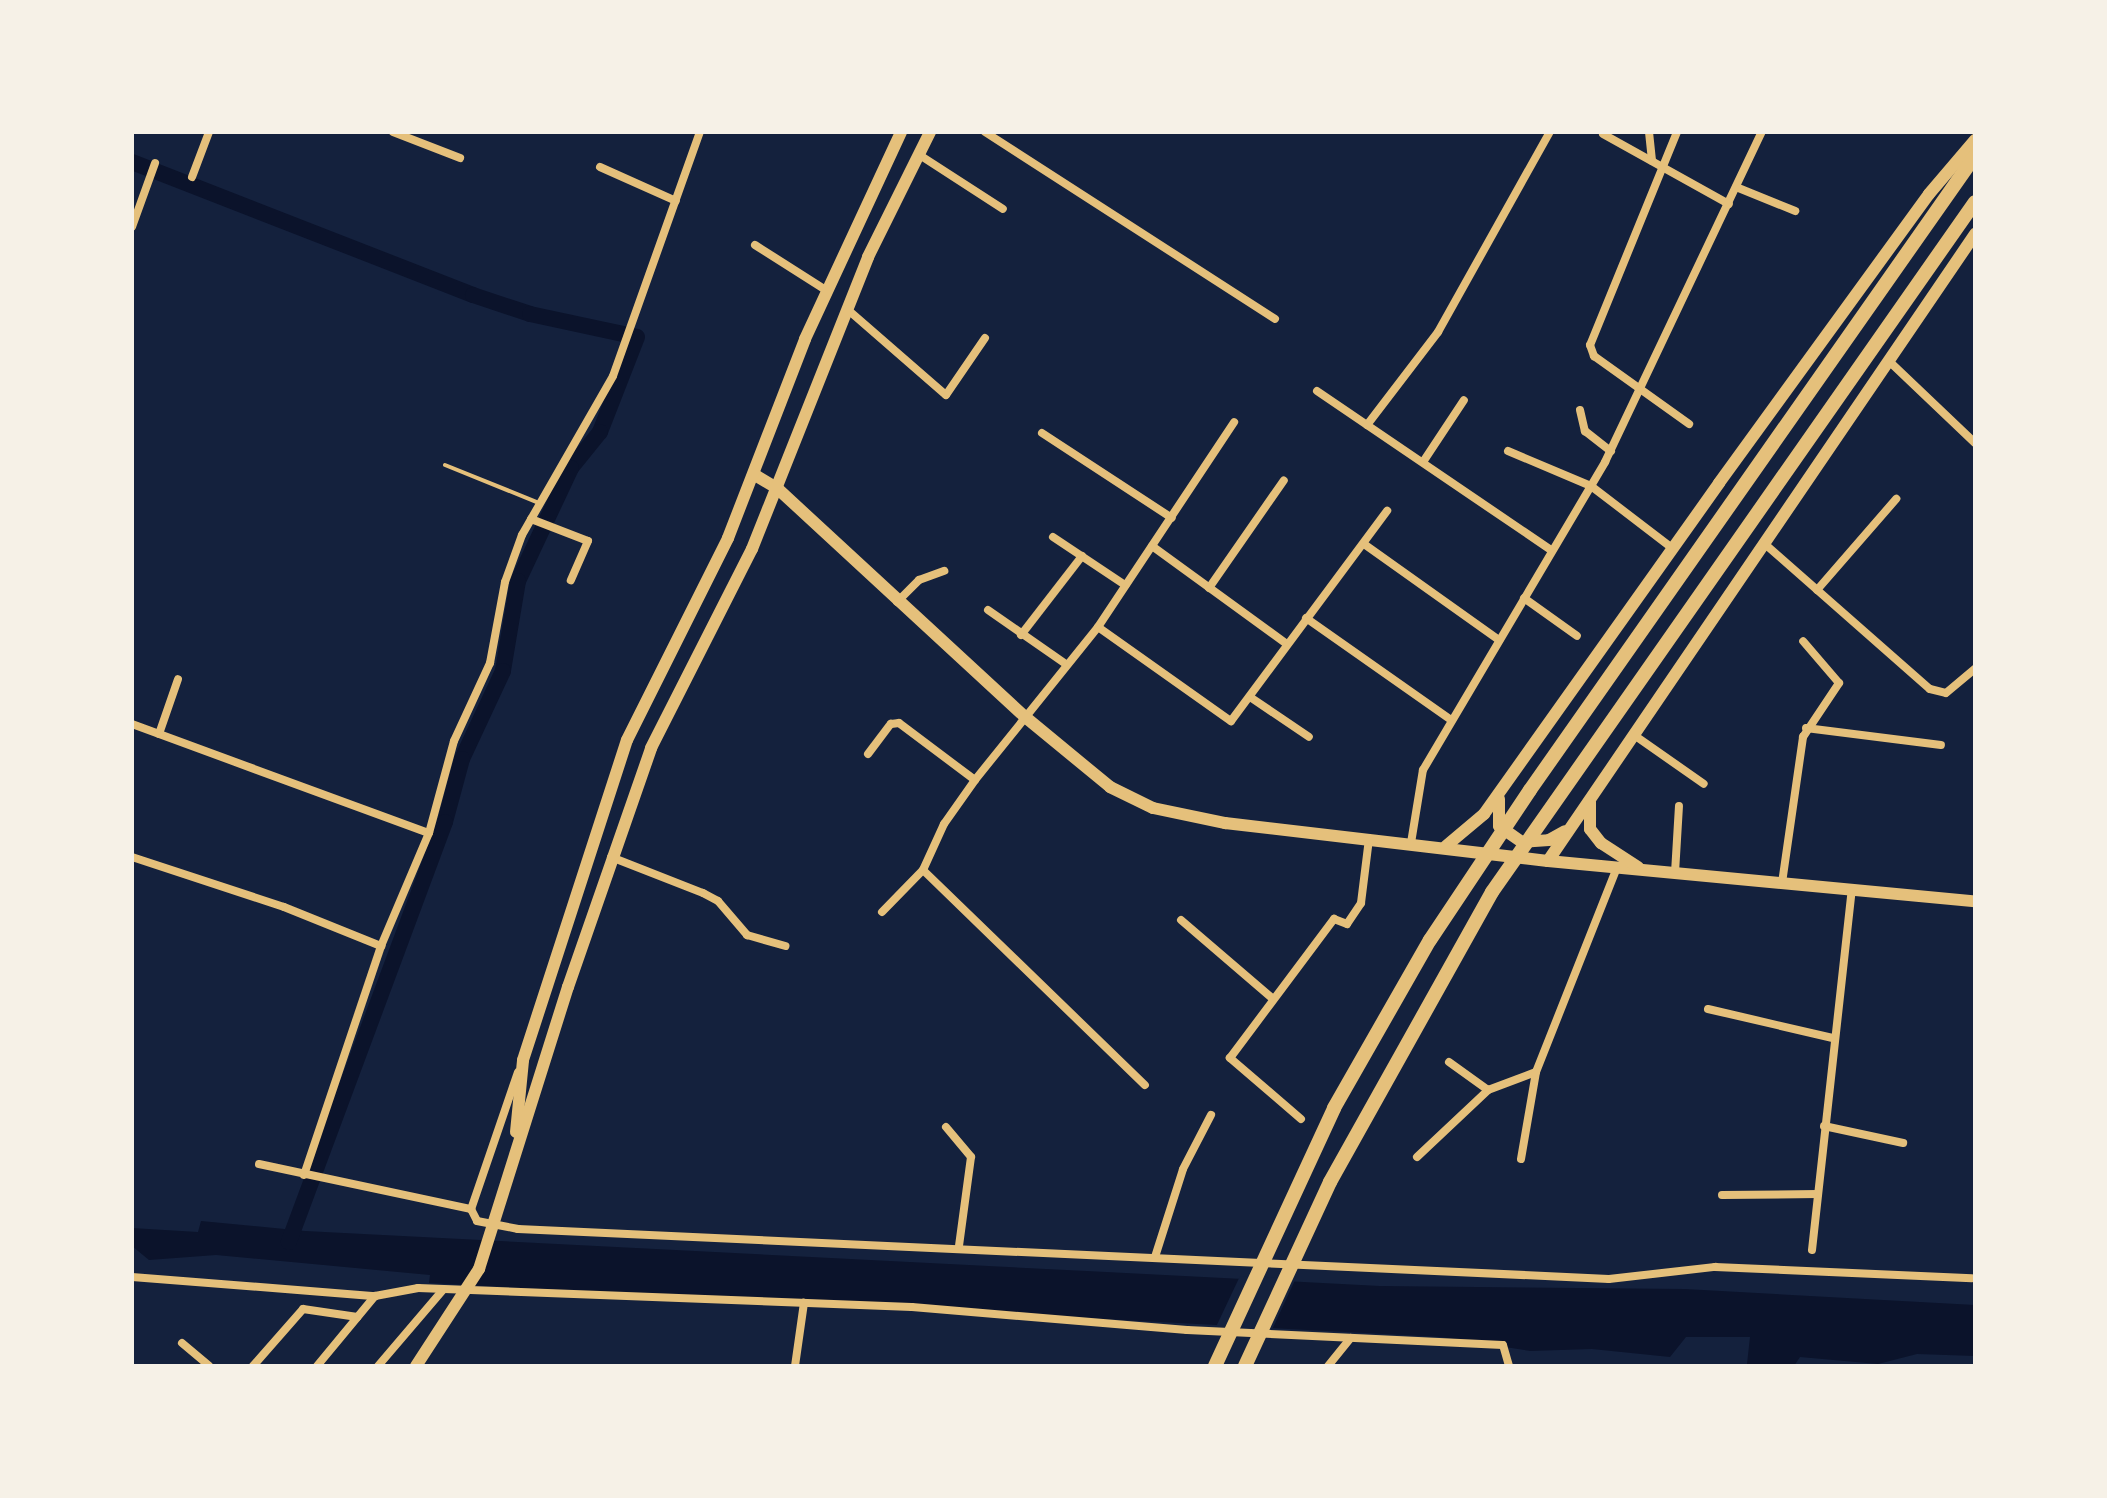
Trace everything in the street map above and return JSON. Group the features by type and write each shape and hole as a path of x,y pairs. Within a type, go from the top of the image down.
{"main road":[{"path":"514,1158 523,1060 627,740 755,475 826,290 901,132"},
{"path":"420,1361 479,1269 611,857 673,699 778,489 847,309 930,132"},
{"path":"1446,846 1484,814 1929,194 1975,140"},
{"path":"1215,1366 1334,1108 1430,940 1868,305 1975,156"},
{"path":"1245,1366 1330,1182 1492,892 1890,319 1975,202"},
{"path":"1548,861 1891,363 1975,234"},
{"path":"790,380 816,389"},
{"path":"755,475 778,489 1024,716 1110,787 1153,808 1225,823 1446,846 1548,861 1975,901"},
{"path":"1532,746 1500,796 1495,812 1499,826 1522,842 1549,840 1570,826"},
{"path":"1591,799 1586,813 1590,829 1601,843 1643,870"}],"street":[{"path":"192,177 209,132"},
{"path":"393,132 460,158"},
{"path":"308,1176 381,946 429,833 454,741 490,663 505,582 535,520 539,503 613,376 700,132"},
{"path":"985,132 1275,319"},
{"path":"1367,425 1438,332 1550,132"},
{"path":"1649,132 1652,161"},
{"path":"1677,132 1590,345 1594,356 1641,393 1689,424"},
{"path":"1411,843 1423,770 1611,451 1762,132"},
{"path":"1603,134 1729,204"},
{"path":"918,154 1003,209"},
{"path":"132,227 154,165"},
{"path":"600,167 676,201"},
{"path":"1736,187 1795,211"},
{"path":"755,245 826,290"},
{"path":"847,309 946,395 985,338"},
{"path":"1891,363 1973,437"},
{"path":"1317,391 1552,551"},
{"path":"1423,462 1464,400"},
{"path":"1580,410 1585,431 1611,451"},
{"path":"882,912 923,870 944,824 975,780 1098,627 1234,422"},
{"path":"1042,433 1172,518"},
{"path":"1508,451 1591,486 1672,548"},
{"path":"1209,588 1284,480"},
{"path":"1817,590 1896,499"},
{"path":"1098,627 1228,722 1250,697 1387,511"},
{"path":"535,520 588,541 571,580"},
{"path":"1053,537 1125,585"},
{"path":"1364,544 1499,640"},
{"path":"1766,545 1930,689 1946,693 1975,669"},
{"path":"1152,546 1287,644"},
{"path":"1021,635 1082,556"},
{"path":"897,602 919,580 944,571"},
{"path":"1524,598 1577,636"},
{"path":"988,610 1067,665"},
{"path":"1306,618 1451,720"},
{"path":"1782,883 1806,728 1839,683 1803,641"},
{"path":"159,734 178,679"},
{"path":"1250,697 1309,737"},
{"path":"868,754 891,724 899,723 975,780"},
{"path":"132,724 429,833"},
{"path":"1806,728 1941,745"},
{"path":"1634,735 1704,784"},
{"path":"1675,873 1679,806"},
{"path":"1301,1119 1230,1058 1334,919 1347,924 1361,903 1369,839"},
{"path":"132,857 284,907 381,946"},
{"path":"611,857 718,901 747,935 785,946"},
{"path":"1521,1159 1536,1072 1617,867"},
{"path":"923,870 1145,1085"},
{"path":"1812,1250 1833,1038 1852,889"},
{"path":"1975,893 1975,901"},
{"path":"1181,920 1272,998"},
{"path":"1708,1009 1833,1038"},
{"path":"523,1060 471,1209 477,1221 518,1229 959,1246 1609,1279 1715,1267 1972,1278"},
{"path":"1449,1062 1488,1090"},
{"path":"1417,1157 1488,1090 1536,1072"},
{"path":"1155,1257 1183,1169 1211,1115"},
{"path":"1824,1126 1903,1143"},
{"path":"946,1127 971,1157 959,1246"},
{"path":"259,1164 329,1182 471,1209"},
{"path":"1722,1195 1818,1194"},
{"path":"132,1277 375,1296 418,1288 804,1303 1503,1345 1510,1355 1509,1366"},
{"path":"378,1366 443,1290"},
{"path":"317,1366 375,1296"},
{"path":"795,1366 804,1303"},
{"path":"253,1366 303,1309 357,1317"},
{"path":"1328,1366 1351,1338"},
{"path":"182,1343 209,1366"}],"lane":[{"path":"445,465 539,503"}],"water":[{"path":"201,1221 305,1231 1380,1286 1685,1289 1975,1305 1975,1356 1917,1354 1878,1364 1800,1357 1794,1366 1764,1366 1747,1364 1750,1337 1686,1337 1670,1357 1592,1349 1530,1351 1441,1337 429,1283 430,1275 216,1255 149,1260 132,1246 132,1228 198,1232"}],"pier":[{"path":"1240,1276 1296,1278 1271,1332 1215,1329"}],"waterway":[{"path":"132,162 473,295 530,314 637,337 600,432 571,468 518,581 503,671 462,759 445,822 289,1242"}]}
